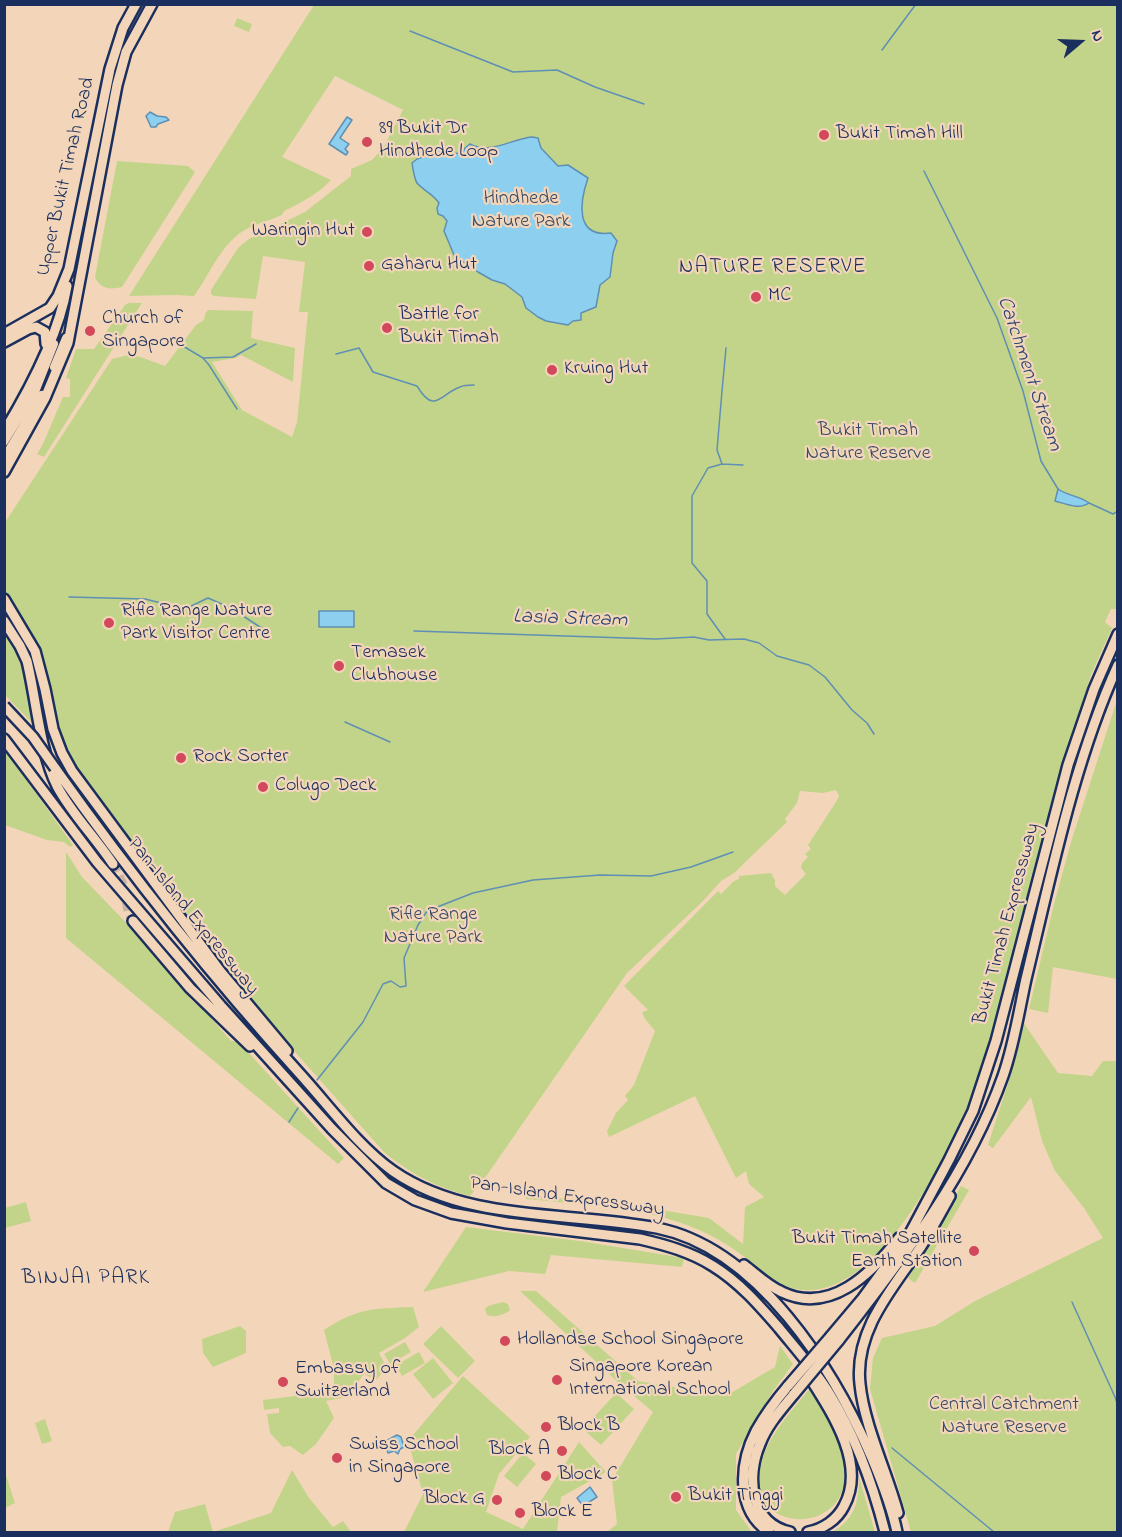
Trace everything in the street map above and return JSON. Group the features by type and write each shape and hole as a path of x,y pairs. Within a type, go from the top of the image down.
{"highway":[{"name":"Upper Bukit Timah Road","path":"4,334 50,308 58,296 69,269 110,69 126,23 136,4"},
{"name":"Upper Bukit Timah Road","path":"4,471 45,398 68,344 117,85 126,52 152,4"},
{"path":"126,23 135,18 141,21"},
{"path":"4,432 31,386 45,352 62,309 69,269"},
{"path":"4,342 28,328 36,327 45,333 47,338 45,352"},
{"path":"4,599 32,643 38,659 53,729 72,771 220,971 313,1080 340,1119"},
{"path":"7,626 27,661 49,764 56,783 68,806 113,864"},
{"name":"Bukit Timah Expressway","path":"918,1217 950,1161 980,1095 1068,765 1094,688 1118,634"},
{"name":"Bukit Timah Expressway","path":"959,1171 978,1136 1005,1072 1046,900 1083,759 1118,665"},
{"name":"Pan-Island Expressway","path":"4,706 33,737 110,845 203,962 267,1038 358,1139 394,1171 456,1201 490,1208 656,1228 689,1237 734,1264 761,1288 783,1312 826,1369 860,1430 900,1533"},
{"name":"Pan-Island Expressway","path":"4,739 97,862 221,1006 332,1129 386,1183 415,1200 450,1213 489,1221 640,1239 690,1254 713,1266 741,1287 773,1321 829,1393 851,1435 872,1487 885,1533"},
{"path":"134,921 189,988 251,1047 296,1097 332,1129"},
{"path":"769,1533 758,1523 748,1506 744,1474 755,1433 788,1386 835,1338 901,1261 959,1171"},
{"path":"900,1533 894,1498 864,1406 860,1383 860,1362 866,1336 876,1312 927,1236 953,1191 959,1171"},
{"path":"712,1249 726,1252 781,1292 798,1297 819,1298 839,1293 852,1286 884,1257 911,1222 918,1217"},
{"path":"790,1533 776,1527 757,1506 752,1478 764,1436 774,1418 794,1395 909,1234 918,1217"},
{"path":"800,1355 801,1364 837,1422 849,1457 852,1478 848,1498 837,1517 821,1528 808,1533"}],"main road":[{"path":"4,442 35,392 62,321 62,309"},
{"path":"4,458 42,395 70,332"}],"green space":[{"path":"314,5 1117,5 1117,609 1111,609 1105,622 1112,628 1091,675 1053,796 984,1062 974,1091 938,1167 915,1206 888,1242 859,1270 828,1287 796,1289 788,1287 773,1279 720,1240 678,1222 636,1211 526,1199 526,1195 638,1206 709,1218 743,1244 745,1207 764,1197 749,1184 746,1171 736,1178 695,1096 609,1137 607,1131 616,1113 628,1100 625,1096 634,1085 655,1031 642,1012 648,1010 624,986 718,891 721,894 739,879 739,876 771,873 775,886 785,895 806,874 801,868 802,863 808,857 805,854 811,849 808,845 836,802 839,796 836,790 823,793 800,791 797,803 785,819 787,822 734,873 721,881 627,973 487,1175 470,1196 446,1189 425,1179 384,1152 247,998 74,767 55,722 44,669 25,671 34,705 34,725 5,695 4,524 112,359 132,354 165,366 196,325 204,320 208,310 253,311 251,338 295,348 293,382 241,355 212,362 242,410 292,437 297,422 308,312 299,312 305,262 263,256 256,299 214,296 211,290 238,248 249,239 305,212 351,176 351,169 372,160 383,148 403,110 335,76 282,157 331,180 321,190 284,211 282,215 248,228 235,237 222,252 194,296 129,296"},
{"path":"237,18 252,24 249,32 234,26"},
{"path":"117,161 188,166 195,172 122,287 110,288 100,284 95,277"},
{"path":"142,303 44,457 37,454 63,397 70,397 70,379 66,378 76,349 94,349 125,305"},
{"path":"1117,700 1117,979 1053,967 1048,1013 1029,1009 1071,842"},
{"path":"5,750 73,845 70,847 64,842 47,840 5,825"},
{"path":"66,852 82,877 166,964 191,1000 204,1010 231,1041 238,1041 344,1158 338,1164 66,938"},
{"name":"Central Catchment Nature Reserve","path":"1023,1022 1058,1073 1092,1076 1103,1061 1117,1061 1117,1532 911,1532 870,1389 873,1358 882,1338 935,1326 975,1301 1103,1238 1084,1208 1055,1171 1042,1141 1031,1097 993,1148 988,1145 1010,1077"},
{"path":"961,1186 969,1190 915,1283 908,1278"},
{"path":"26,1202 31,1221 5,1228 5,1208"},
{"path":"466,1227 580,1241 684,1258 682,1267 551,1255 545,1274 509,1271 423,1292"},
{"path":"520,1291 536,1291 638,1381 726,1396 775,1367 780,1346 793,1364 773,1391 736,1454 736,1510 752,1532 607,1532 617,1524 612,1480 653,1412"},
{"path":"503,1302 508,1304 510,1310 499,1316 487,1315 485,1309 488,1306"},
{"path":"413,1307 419,1327 379,1353 387,1368 376,1380 364,1374 347,1397 326,1401 334,1418 316,1444 303,1455 290,1446 283,1447 270,1433 267,1414 279,1413 279,1408 264,1410 263,1400 334,1391 334,1369 324,1330 357,1313"},
{"path":"240,1326 246,1331 246,1353 213,1367 203,1353 202,1339"},
{"path":"441,1326 475,1361 458,1378 423,1344"},
{"path":"405,1342 411,1352 390,1364 384,1354"},
{"path":"419,1352 425,1363 402,1376 396,1365"},
{"path":"433,1358 453,1383 433,1399 413,1374"},
{"path":"463,1376 530,1437 499,1474 486,1512 523,1529 579,1442 606,1472 561,1497 557,1532 404,1532 423,1494 408,1441"},
{"path":"810,1388 839,1442 844,1462 844,1487 834,1504 819,1515 802,1519 784,1516 769,1507 760,1491 760,1469 773,1436"},
{"path":"616,1393 634,1409 601,1445 583,1429"},
{"path":"45,1419 52,1441 42,1444 35,1423"},
{"path":"523,1453 536,1464 517,1487 504,1476"},
{"path":"292,1470 309,1498 333,1527 343,1521 351,1532 213,1532 271,1513"},
{"path":"5,1472 15,1503 4,1508"},
{"path":"859,1477 875,1532 832,1532 846,1521 854,1509 857,1502"},
{"path":"205,1504 213,1532 168,1532 175,1512"}],"water":[{"path":"150,112 169,120 156,127 151,127 146,116"},
{"path":"347,117 352,120 340,138 349,144 345,149 348,152 346,155 329,144"},
{"path":"532,137 538,138 541,148 558,166 568,165 588,178 582,207 585,224 591,230 599,233 611,233 617,241 610,277 600,285 596,307 581,313 581,320 573,321 568,325 546,321 538,317 526,308 522,297 505,284 492,280 454,255 444,231 447,221 438,214 439,203 417,183 412,163 431,154 438,146 462,154 470,144 485,148"},
{"path":"1058,489 1089,503 1077,506 1055,501"},
{"path":"319,611 354,611 354,627 319,627"},
{"path":"397,1435 401,1437 404,1447 398,1454 394,1451 388,1453 384,1442"},
{"path":"590,1487 597,1497 583,1506 577,1498"}],"waterway":[{"path":"882,50 916,4"},
{"path":"410,31 513,72 557,70 595,87 644,104"},
{"name":"Catchment Stream","path":"924,171 997,318 1023,391 1041,461 1058,489"},
{"path":"203,358 233,357 256,344"},
{"path":"183,346 203,358 237,409"},
{"path":"336,354 359,348 373,372 417,386 429,400 438,400 462,386 474,385"},
{"name":"Lasia Stream","path":"722,391 726,348"},
{"name":"Lasia Stream","path":"722,391 717,450 722,464 708,468 692,496 692,563 707,581 707,614 725,639"},
{"path":"722,464 743,465"},
{"path":"1089,503 1113,514 1118,511"},
{"name":"Lasia Stream","path":"69,597 145,599 185,609 208,598 231,608 266,631"},
{"name":"Lasia Stream","path":"414,631 656,639 694,637 709,640 744,639 759,643 777,656 809,665 825,677 852,710 867,723 874,734"},
{"path":"345,722 390,742"},
{"path":"317,1080 363,1022 383,984 391,981 400,987 406,986 404,958 418,925 427,911 473,893 533,880 600,875 651,876 691,867 733,852"},
{"path":"289,1122 298,1108"},
{"path":"1072,1302 1118,1406"},
{"path":"892,1448 994,1532"}],"tunnel":[{"path":"113,864 123,884 128,911 133,921"}],"place":[{"name":"Bukit Timah Hill","path":"824,135"},
{"name":"89 Bukit Dr Hindhede Loop","path":"367,142"},
{"name":"Waringin Hut","path":"367,232"},
{"name":"Gaharu Hut","path":"369,266"},
{"name":"MC","path":"756,297"},
{"name":"Battle for Bukit Timah","path":"387,328"},
{"name":"Church of Singapore","path":"90,331"},
{"name":"Kruing Hut","path":"552,370"},
{"name":"Rifle Range Nature Park Visitor Centre","path":"109,623"},
{"name":"Temasek Clubhouse","path":"339,666"},
{"name":"Rock Sorter","path":"181,758"},
{"name":"Colugo Deck","path":"263,787"},
{"name":"Bukit Timah Satellite Earth Station","path":"974,1251"},
{"name":"Hollandse School Singapore","path":"505,1341"},
{"name":"Singapore Korean International School","path":"557,1380"},
{"name":"Embassy of Switzerland","path":"283,1382"},
{"name":"Block B","path":"546,1427"},
{"name":"Block A","path":"562,1451"},
{"name":"Swiss School in Singapore","path":"337,1458"},
{"name":"Block C","path":"546,1476"},
{"name":"Bukit Tinggi","path":"676,1497"},
{"name":"Block G","path":"497,1500"},
{"name":"Block E","path":"520,1513"}],"district":[{"name":"NATURE RESERVE","path":"773,269"},
{"name":"BINJAI PARK","path":"86,1280"}],"park label":[{"name":"Hindhede Nature Park","path":"521,212"},
{"name":"Bukit Timah Nature Reserve","path":"868,444"},
{"name":"Rifle Range Nature Park","path":"433,928"}]}
